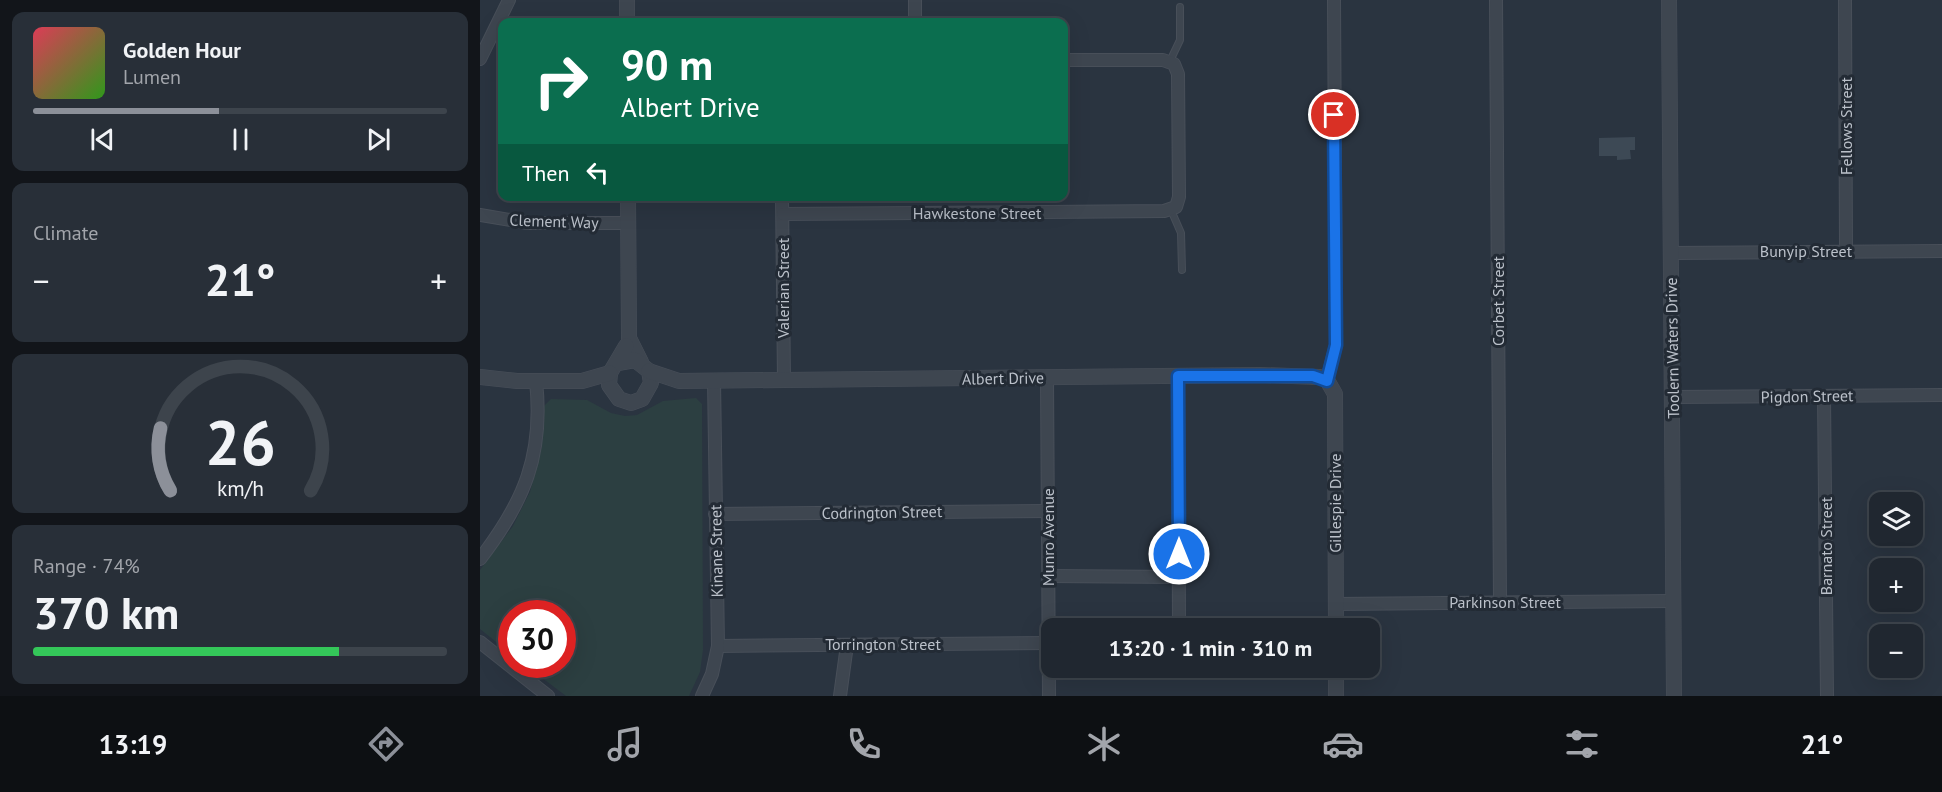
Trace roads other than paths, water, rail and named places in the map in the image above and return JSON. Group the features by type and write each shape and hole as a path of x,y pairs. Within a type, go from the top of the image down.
{"street":[{"path":"500,18 509,0"},
{"path":"627,0 627,18"},
{"path":"915,0 915,18"},
{"path":"1327,381 1336,345 1334,0"},
{"name":"Corbet Street","path":"1496,0 1500,602"},
{"name":"Toolern Waters Drive","path":"1669,0 1674,696"},
{"name":"Fellows Street","path":"1845,0 1846,251"},
{"path":"480,59 498,22"},
{"path":"1068,60 1170,61 1178,74 1179,196 1176,207 1171,210"},
{"path":"612,393 609,385 614,368 627,342 628,201"},
{"name":"Valerian Street","path":"783,201 784,380"},
{"name":"Hawkestone Street","path":"783,214 1171,210"},
{"name":"Clement Way","path":"480,215 528,223 628,223"},
{"name":"Bunyip Street","path":"1671,253 1942,250"},
{"path":"480,376 536,381 582,381 631,403 642,399 651,383 645,367 627,342"},
{"path":"582,381 629,359 645,367"},
{"name":"Albert Drive","path":"645,367 678,381"},
{"path":"1178,376 1179,618"},
{"name":"Albert Drive","path":"648,392 678,381 714,380 1313,376 1327,381"},
{"name":"Munro Avenue","path":"1047,377 1049,618"},
{"name":"Kinane Street","path":"702,696 712,674 718,646 714,380"},
{"path":"480,559 511,517 526,485 535,447 536,381"},
{"name":"Gillespie Drive","path":"1327,381 1335,394 1336,618"},
{"name":"Pigdon Street","path":"1672,397 1942,395"},
{"name":"Barnato Street","path":"1824,396 1827,696"},
{"name":"Codrington Street","path":"715,514 1048,511"},
{"path":"1048,576 1179,577"},
{"name":"Parkinson Street","path":"1336,603 1674,601"},
{"path":"480,642 548,696"},
{"name":"Torrington Street","path":"718,646 1041,643"},
{"path":"840,696 847,645"},
{"name":"Munro Avenue","path":"1049,678 1049,696"},
{"path":"1336,678 1336,696"}],"lane":[{"path":"1170,61 1180,40 1180,7"},
{"path":"1171,210 1181,233 1182,270"}]}
